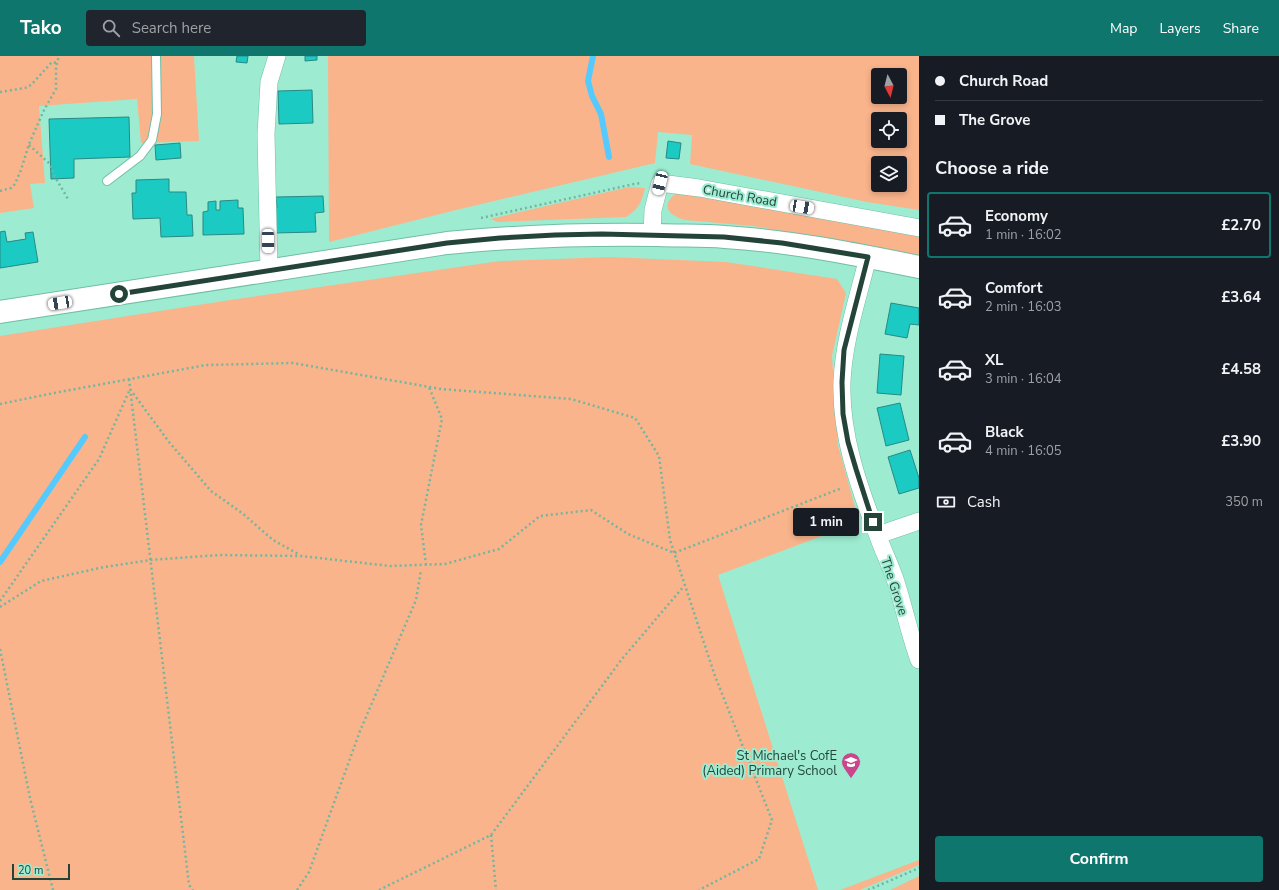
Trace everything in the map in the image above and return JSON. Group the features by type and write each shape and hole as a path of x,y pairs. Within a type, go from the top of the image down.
{"main road":[{"path":"0,312 447,243 500,238 602,234 724,237 782,243 919,267"}],"street":[{"path":"269,271 266,134 268,82 277,56"},
{"path":"652,235 653,210 660,183"},
{"name":"Church Road","path":"660,183 699,188 919,228"},
{"name":"The Grove","path":"868,257 844,350 842,382 843,414 848,442 859,482 894,578 919,660"},
{"path":"878,535 919,521"}],"lane":[{"path":"107,181 140,156 152,140 158,114 156,56"}],"path":[{"path":"0,191 12,188 15,184 29,144 44,110 56,89 56,64 59,56"},
{"path":"0,92 25,88 31,85 52,62 56,64"},
{"path":"29,144 50,164 68,199"},
{"path":"474,219 634,184 660,183"},
{"path":"0,404 206,365 293,363 441,389 572,399 635,418 660,456 670,540 715,676 772,820 759,859 699,890"},
{"path":"129,379 190,885 193,890"},
{"path":"426,565 421,525 442,419 430,387"},
{"path":"130,389 170,442 211,491 242,513 273,540 301,556"},
{"path":"0,601 99,459 130,389"},
{"path":"0,607 41,581 104,567 150,560 219,555 301,556 390,566 446,564 500,549 540,516 591,510 628,534 674,553 859,482"},
{"path":"297,890 309,872 360,731 416,600 421,570"},
{"path":"379,890 491,835 622,659 685,585"},
{"path":"0,649 30,798 53,890"},
{"path":"491,835 496,890"},
{"path":"868,890 919,868"},
{"path":"188,890 190,885"}],"shaded area":[{"path":"0,56 194,56 199,141 141,143 137,99 39,106 45,183 30,184 34,208 0,213"},
{"path":"328,56 919,56 919,210 867,202 690,164 692,135 658,132 655,163 329,242"},
{"path":"629,187 645,188 639,205 626,217 498,222 490,219"},
{"path":"681,190 919,237 919,255 753,226 685,220 669,211 668,207 670,199"},
{"path":"610,257 726,262 837,279 846,293 832,356 838,445 859,522 718,575 818,890 0,890 0,336 230,300 500,261"},
{"path":"919,860 919,865 860,890 840,890"},
{"path":"919,876 919,890 890,890"}],"building":[{"path":"237,56 248,56 247,63 236,62"},
{"path":"305,56 317,56 317,60 305,61"},
{"path":"312,90 313,123 279,124 278,91"},
{"path":"129,117 130,157 74,159 74,178 51,179 49,119"},
{"path":"668,141 681,143 679,159 666,158"},
{"path":"180,143 181,158 156,160 155,145"},
{"path":"169,179 169,192 186,192 187,215 192,215 193,236 161,237 160,218 133,219 132,193 136,193 136,180"},
{"path":"323,196 324,212 315,213 316,232 275,233 274,208 277,208 276,197"},
{"path":"238,200 238,208 243,208 244,234 203,235 203,212 208,211 208,202 216,201 216,210 220,210 220,201"},
{"path":"5,231 7,242 26,239 25,233 33,232 38,262 0,268 0,232"},
{"path":"891,303 919,308 919,325 910,324 907,338 885,334"},
{"path":"880,354 904,356 901,395 877,393"},
{"path":"900,403 909,440 886,446 877,408"},
{"path":"910,450 919,478 919,488 899,494 888,457"}],"waterway":[{"path":"593,56 588,81 592,96 601,114 609,157"},
{"path":"0,562 85,437"}],"place":[{"name":"St Michael's CofE (Aided) Primary School","path":"851,779"}],"route":[{"path":"119,294 447,243 555,235 602,234 724,237 782,243 868,257 844,350 842,382 843,414 848,442 859,482 873,522"}]}
